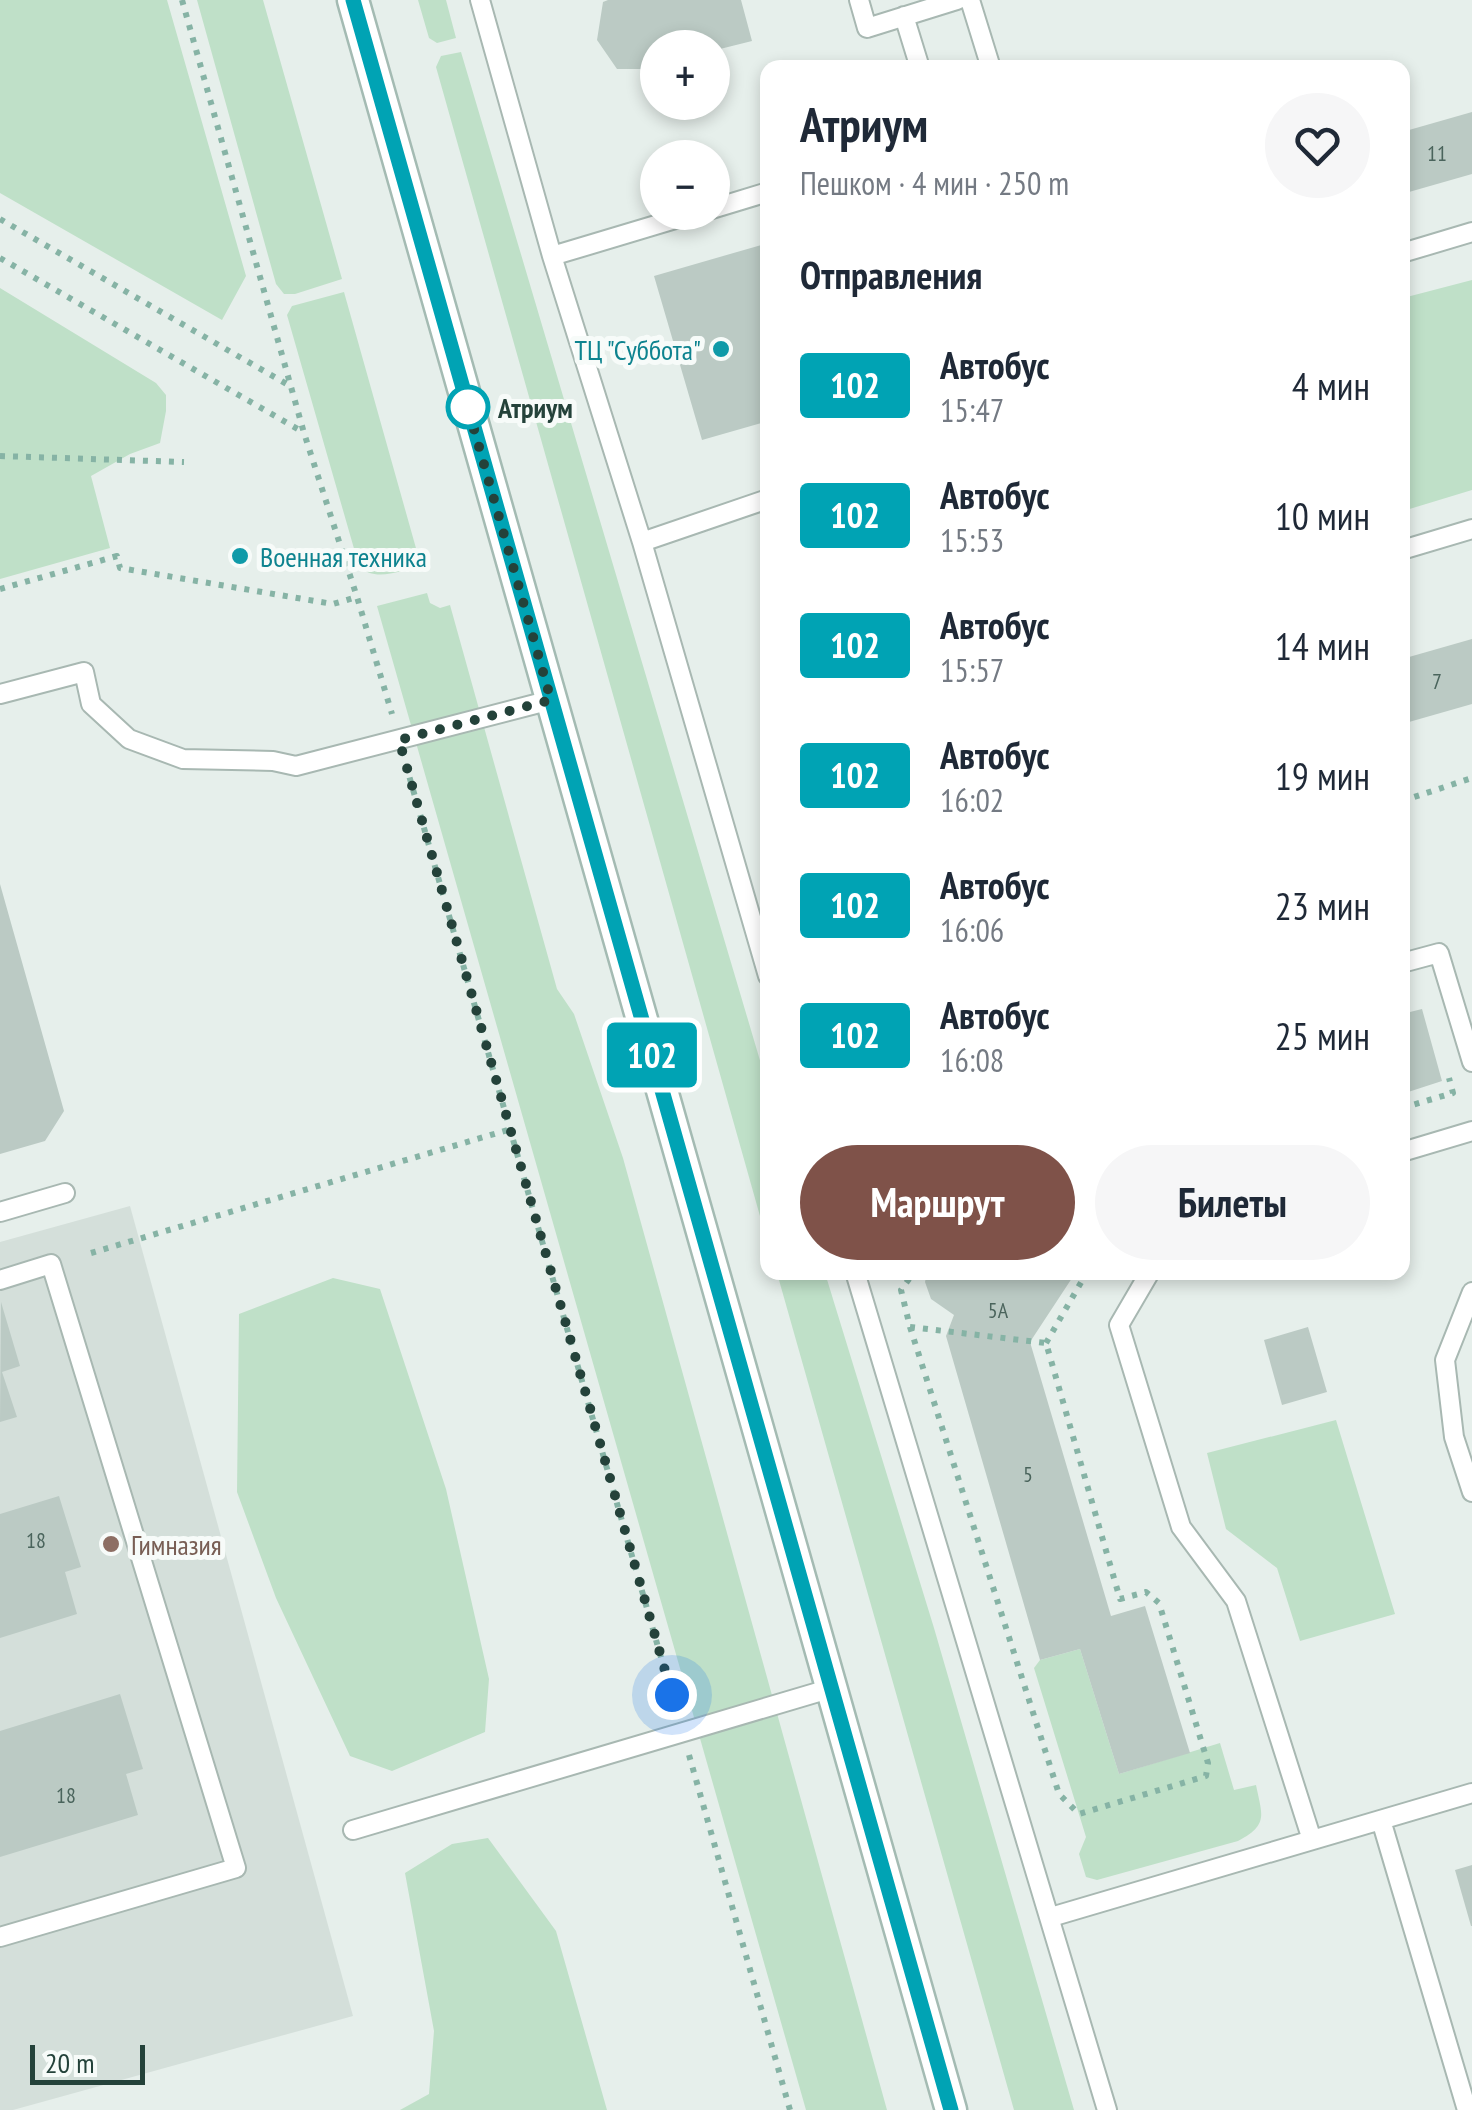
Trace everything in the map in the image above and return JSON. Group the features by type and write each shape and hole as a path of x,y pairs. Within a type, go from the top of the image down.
{"main road":[{"path":"353,0 951,2110"}],"lane":[{"path":"480,0 552,256 642,542 760,948"},
{"path":"859,0 867,28 957,0"},
{"path":"970,0 989,60"},
{"path":"904,16 918,60"},
{"path":"730,203 760,194"},
{"path":"552,256 640,230"},
{"path":"1410,251 1472,232"},
{"path":"642,542 760,502"},
{"path":"1410,548 1472,529"},
{"path":"0,694 84,672 91,704 128,740 183,759 273,761 296,766 551,700"},
{"path":"1410,961 1440,953 1472,1062"},
{"path":"1410,1150 1472,1131"},
{"path":"0,1212 65,1194"},
{"path":"0,1280 52,1264 236,1868 0,1938"},
{"path":"857,1280 1108,2110"},
{"path":"1145,1280 1119,1324 1182,1527 1236,1601 1312,1840"},
{"path":"1472,1292 1445,1360 1454,1436 1472,1492"},
{"path":"353,1830 832,1688"},
{"path":"1051,1917 1472,1793"},
{"path":"1381,1820 1467,2110"}],"path":[{"path":"182,0 304,433 357,596 512,1130 790,2110"},
{"path":"0,219 291,386"},
{"path":"0,258 304,433"},
{"path":"0,456 184,462"},
{"path":"0,589 117,556 120,568 333,604 357,596"},
{"path":"1410,799 1472,778"},
{"path":"1410,1106 1453,1093 1448,1076"},
{"path":"92,1253 512,1130"},
{"path":"909,1280 902,1290 910,1327 1059,1794 1079,1814 1206,1776 1208,1763 1159,1603 1146,1592 1120,1600 1046,1343 1082,1280"},
{"path":"910,1327 1046,1343"}],"shaded area":[{"name":"Гимназия","path":"130,1206 353,2016 13,2110 0,2110 0,1242"}],"green space":[{"path":"0,0 167,0 246,276 222,320 0,193"},
{"path":"197,0 263,0 342,279 295,294 284,294 276,284"},
{"path":"418,0 446,0 456,38 437,43 429,38"},
{"path":"461,52 760,1060 760,1216 436,67 441,56"},
{"path":"1472,280 1472,490 1410,509 1410,296"},
{"path":"0,288 156,383 166,395 166,411 160,443 130,454 91,476 110,548 0,579"},
{"path":"344,292 421,566 388,574 373,574 359,566 287,315 292,306"},
{"path":"427,593 430,603 440,608 450,605 557,989 574,1014 623,1158 887,2110 806,2110 377,606"},
{"path":"333,1278 380,1289 446,1489 489,1679 485,1732 392,1771 350,1756 276,1598 237,1492 239,1314"},
{"path":"779,1280 827,1280 934,1628 1074,2110 1014,2110"},
{"path":"1336,1420 1395,1614 1300,1641 1277,1568 1226,1529 1207,1453"},
{"path":"1080,1649 1119,1774 1220,1743 1234,1790 1256,1785 1261,1818 1255,1830 1238,1841 1097,1880 1086,1877 1079,1854 1086,1837 1034,1668 1040,1660"},
{"path":"488,1838 556,1931 607,2110 400,2110 429,2094 434,2031 405,1873 452,1844"}],"building":[{"path":"741,0 752,41 730,46 730,30 640,30 640,69 617,69 597,40 603,2"},
{"path":"1472,112 1472,174 1410,192 1410,130"},
{"name":"ТЦ \"Суббота\"","path":"760,245 760,423 702,440 654,276"},
{"path":"1472,639 1472,704 1410,722 1410,657"},
{"path":"0,884 64,1111 45,1141 0,1154"},
{"path":"1422,1009 1442,1081 1410,1091 1410,1012"},
{"path":"1071,1280 1030,1342 1111,1616 1145,1606 1190,1753 1119,1774 1080,1649 1040,1660 946,1336 954,1315 931,1299 925,1282"},
{"path":"1,1302 20,1366 2,1372 17,1417 0,1422"},
{"path":"1308,1327 1327,1392 1282,1405 1264,1340"},
{"path":"59,1496 81,1567 65,1572 77,1614 0,1638 0,1514"},
{"path":"120,1694 143,1769 126,1774 138,1815 0,1857 0,1731"},
{"path":"1472,1865 1472,1926 1471,1926 1455,1870"}],"bus line":[{"name":"102","path":"353,0 951,2110"}],"place":[{"name":"ТЦ \"Суббота\"","path":"721,349"},
{"name":"Атриум","path":"468,407"},
{"name":"Военная техника","path":"240,556"},
{"name":"Гимназия","path":"111,1544"}],"route":[{"path":"468,407 466,401 551,700 399,740 672,1695"}]}
